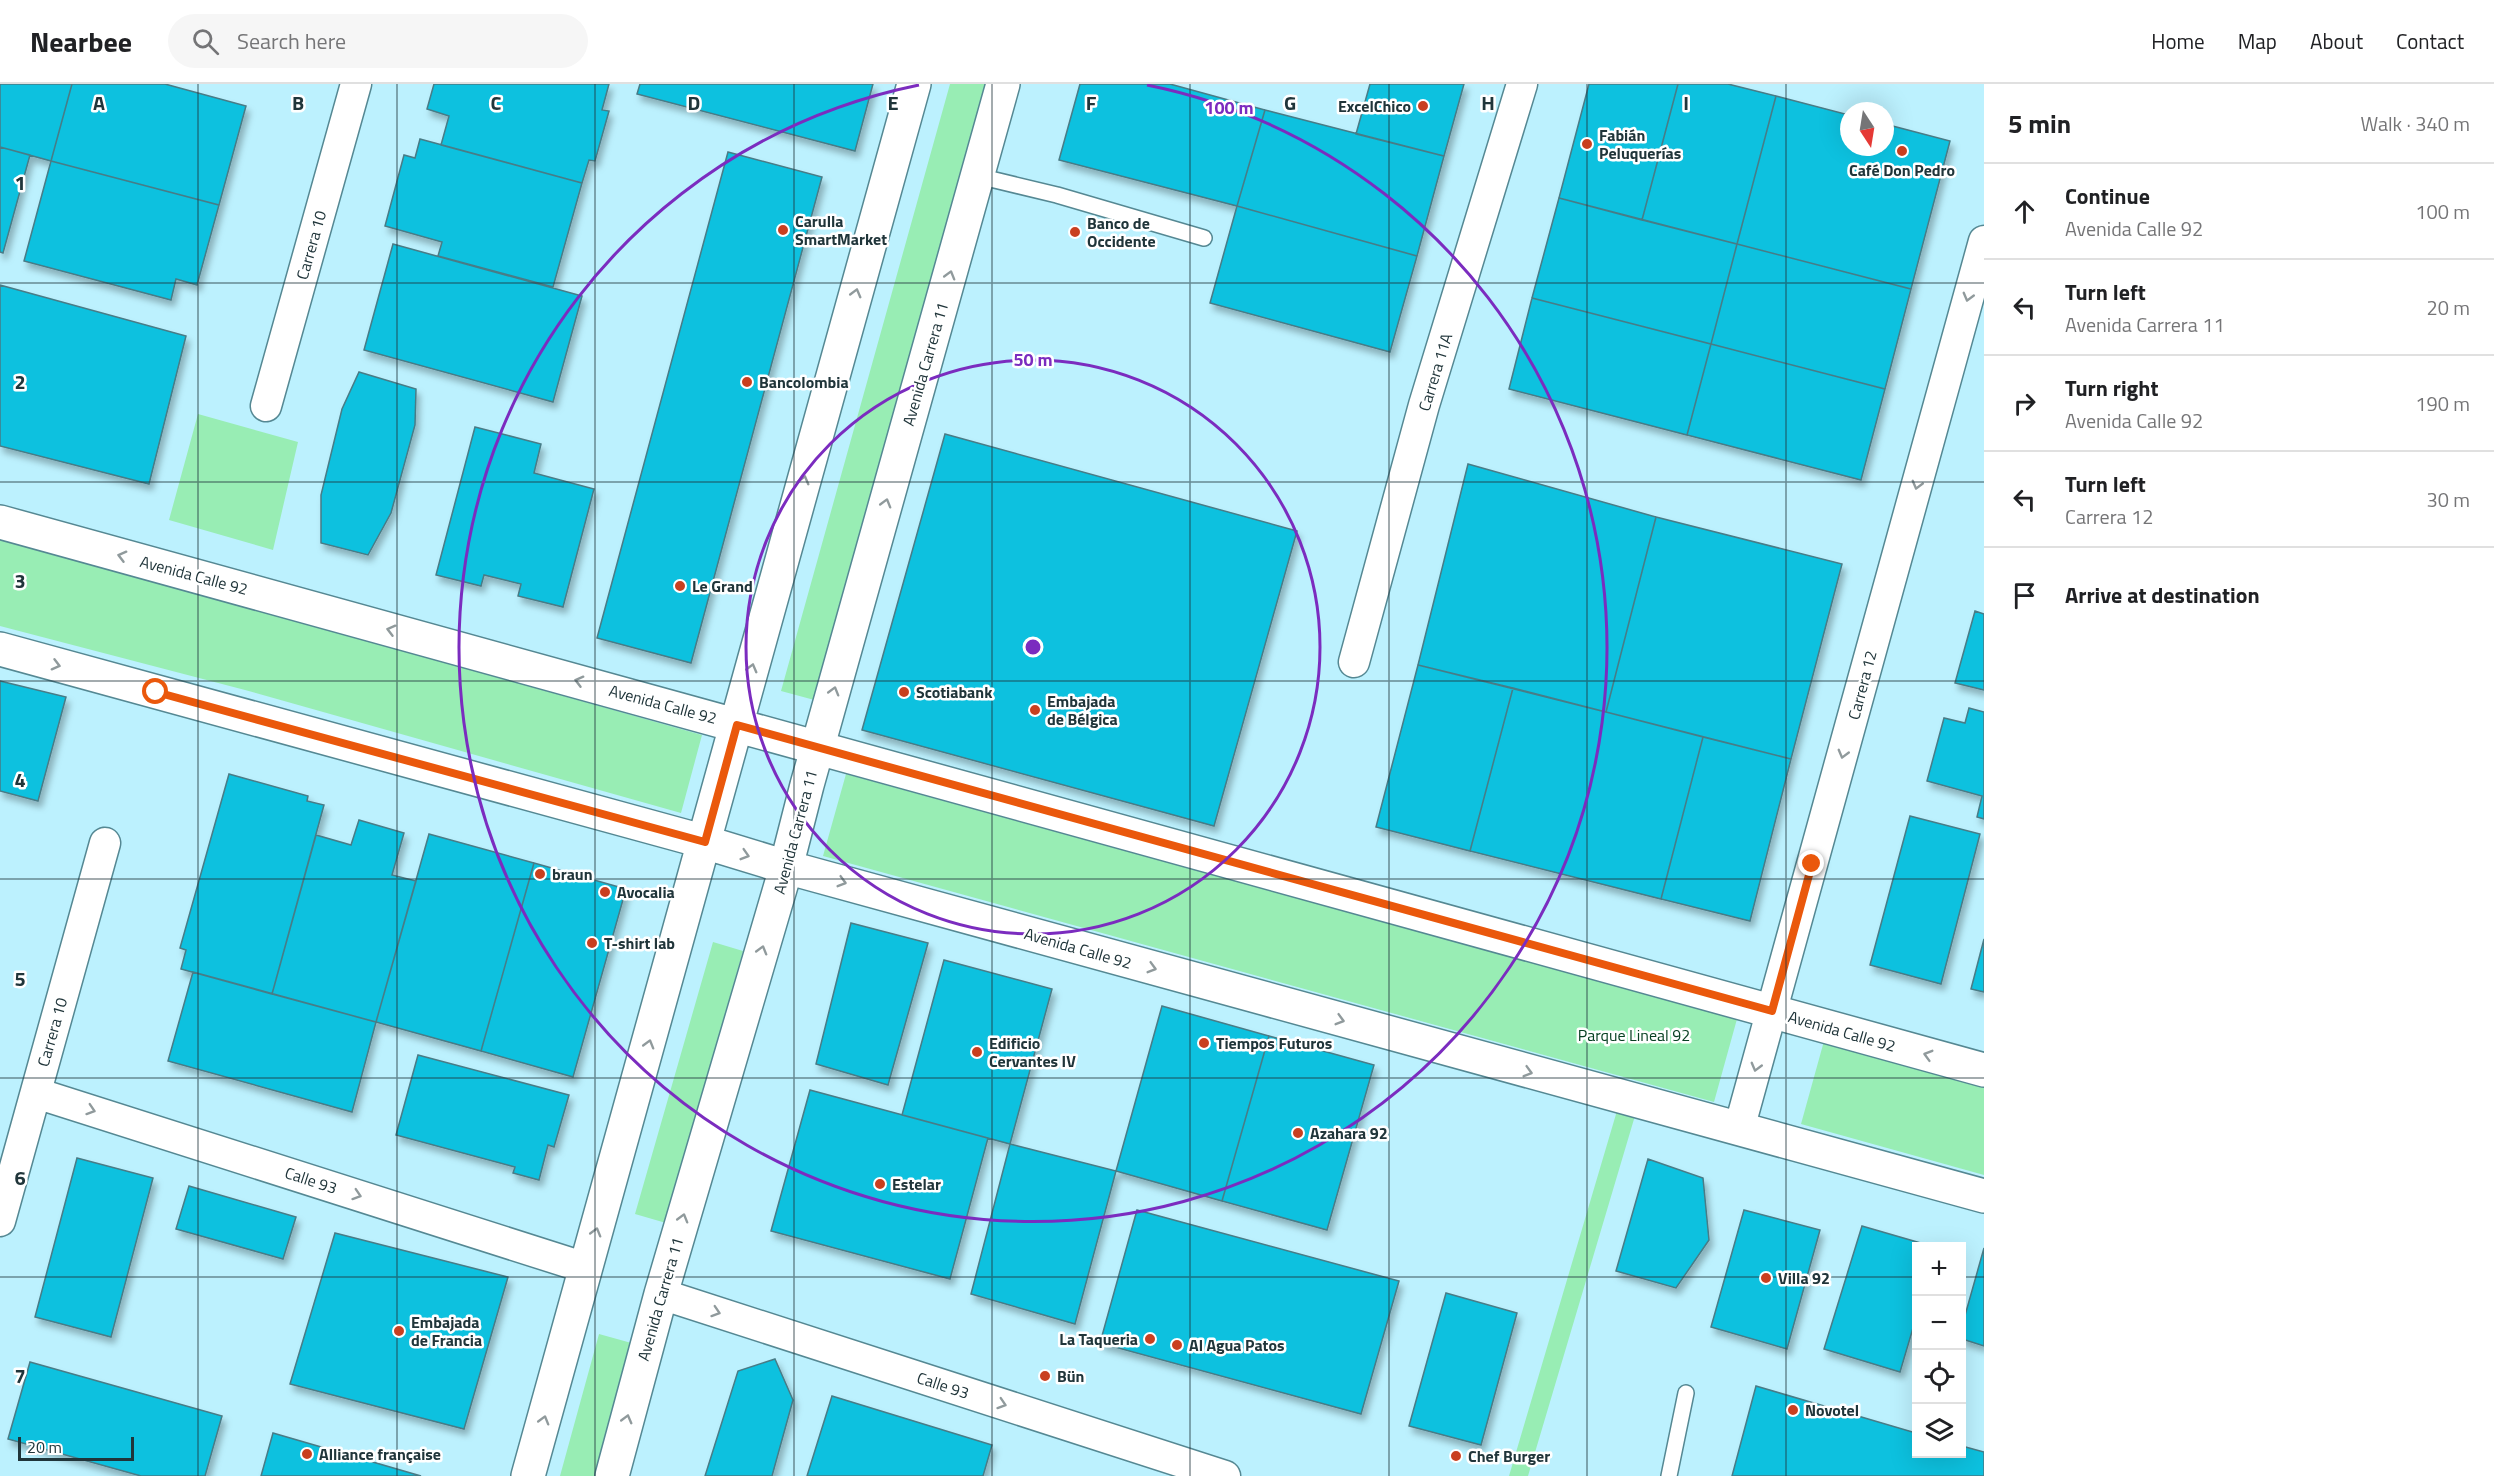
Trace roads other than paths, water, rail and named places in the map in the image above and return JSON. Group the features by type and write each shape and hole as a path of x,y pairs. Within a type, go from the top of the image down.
{"main road":[{"path":"528,1476 914,84"},
{"name":"Avenida Carrera 11","path":"612,1476 660,1294 786,867 1003,84"},
{"name":"Avenida Calle 92","path":"0,522 1984,1070"},
{"name":"Avenida Calle 92","path":"0,649 1984,1196"}],"street":[{"name":"Carrera 10","path":"266,406 356,84"},
{"name":"Carrera 11A","path":"1354,662 1424,405 1522,84"},
{"name":"Carrera 12","path":"1739,1129 1984,241"},
{"name":"Carrera 10","path":"0,1221 105,843"},
{"name":"Calle 93","path":"36,1093 586,1268"},
{"name":"Calle 93","path":"660,1294 1164,1466 1225,1476"}],"lane":[{"path":"978,176 1057,195 1204,238"},
{"path":"1669,1476 1686,1393"}],"place":[{"name":"ExcelChico","path":"1423,106"},
{"name":"Fabián Peluquerías","path":"1587,144"},
{"name":"Café Don Pedro","path":"1902,151"},
{"name":"Carulla SmartMarket","path":"783,230"},
{"name":"Banco de Occidente","path":"1075,232"},
{"name":"Bancolombia","path":"747,382"},
{"name":"Le Grand","path":"680,586"},
{"name":"Scotiabank","path":"904,692"},
{"name":"Embajada de Bélgica","path":"1035,710"},
{"name":"braun","path":"540,874"},
{"name":"Avocalia","path":"605,892"},
{"name":"T-shirt lab","path":"592,943"},
{"name":"Tiempos Futuros","path":"1204,1043"},
{"name":"Edificio Cervantes IV","path":"977,1052"},
{"name":"Azahara 92","path":"1298,1133"},
{"name":"Estelar","path":"880,1184"},
{"name":"Villa 92","path":"1766,1278"},
{"name":"Embajada de Francia","path":"399,1331"},
{"name":"La Taqueria","path":"1150,1339"},
{"name":"Al Agua Patos","path":"1177,1345"},
{"name":"Bün","path":"1045,1376"},
{"name":"Novotel","path":"1793,1410"},
{"name":"Alliance française","path":"307,1454"},
{"name":"Chef Burger","path":"1456,1456"}],"park label":[{"name":"Parque Lineal 92","path":"1634,1035"}]}
